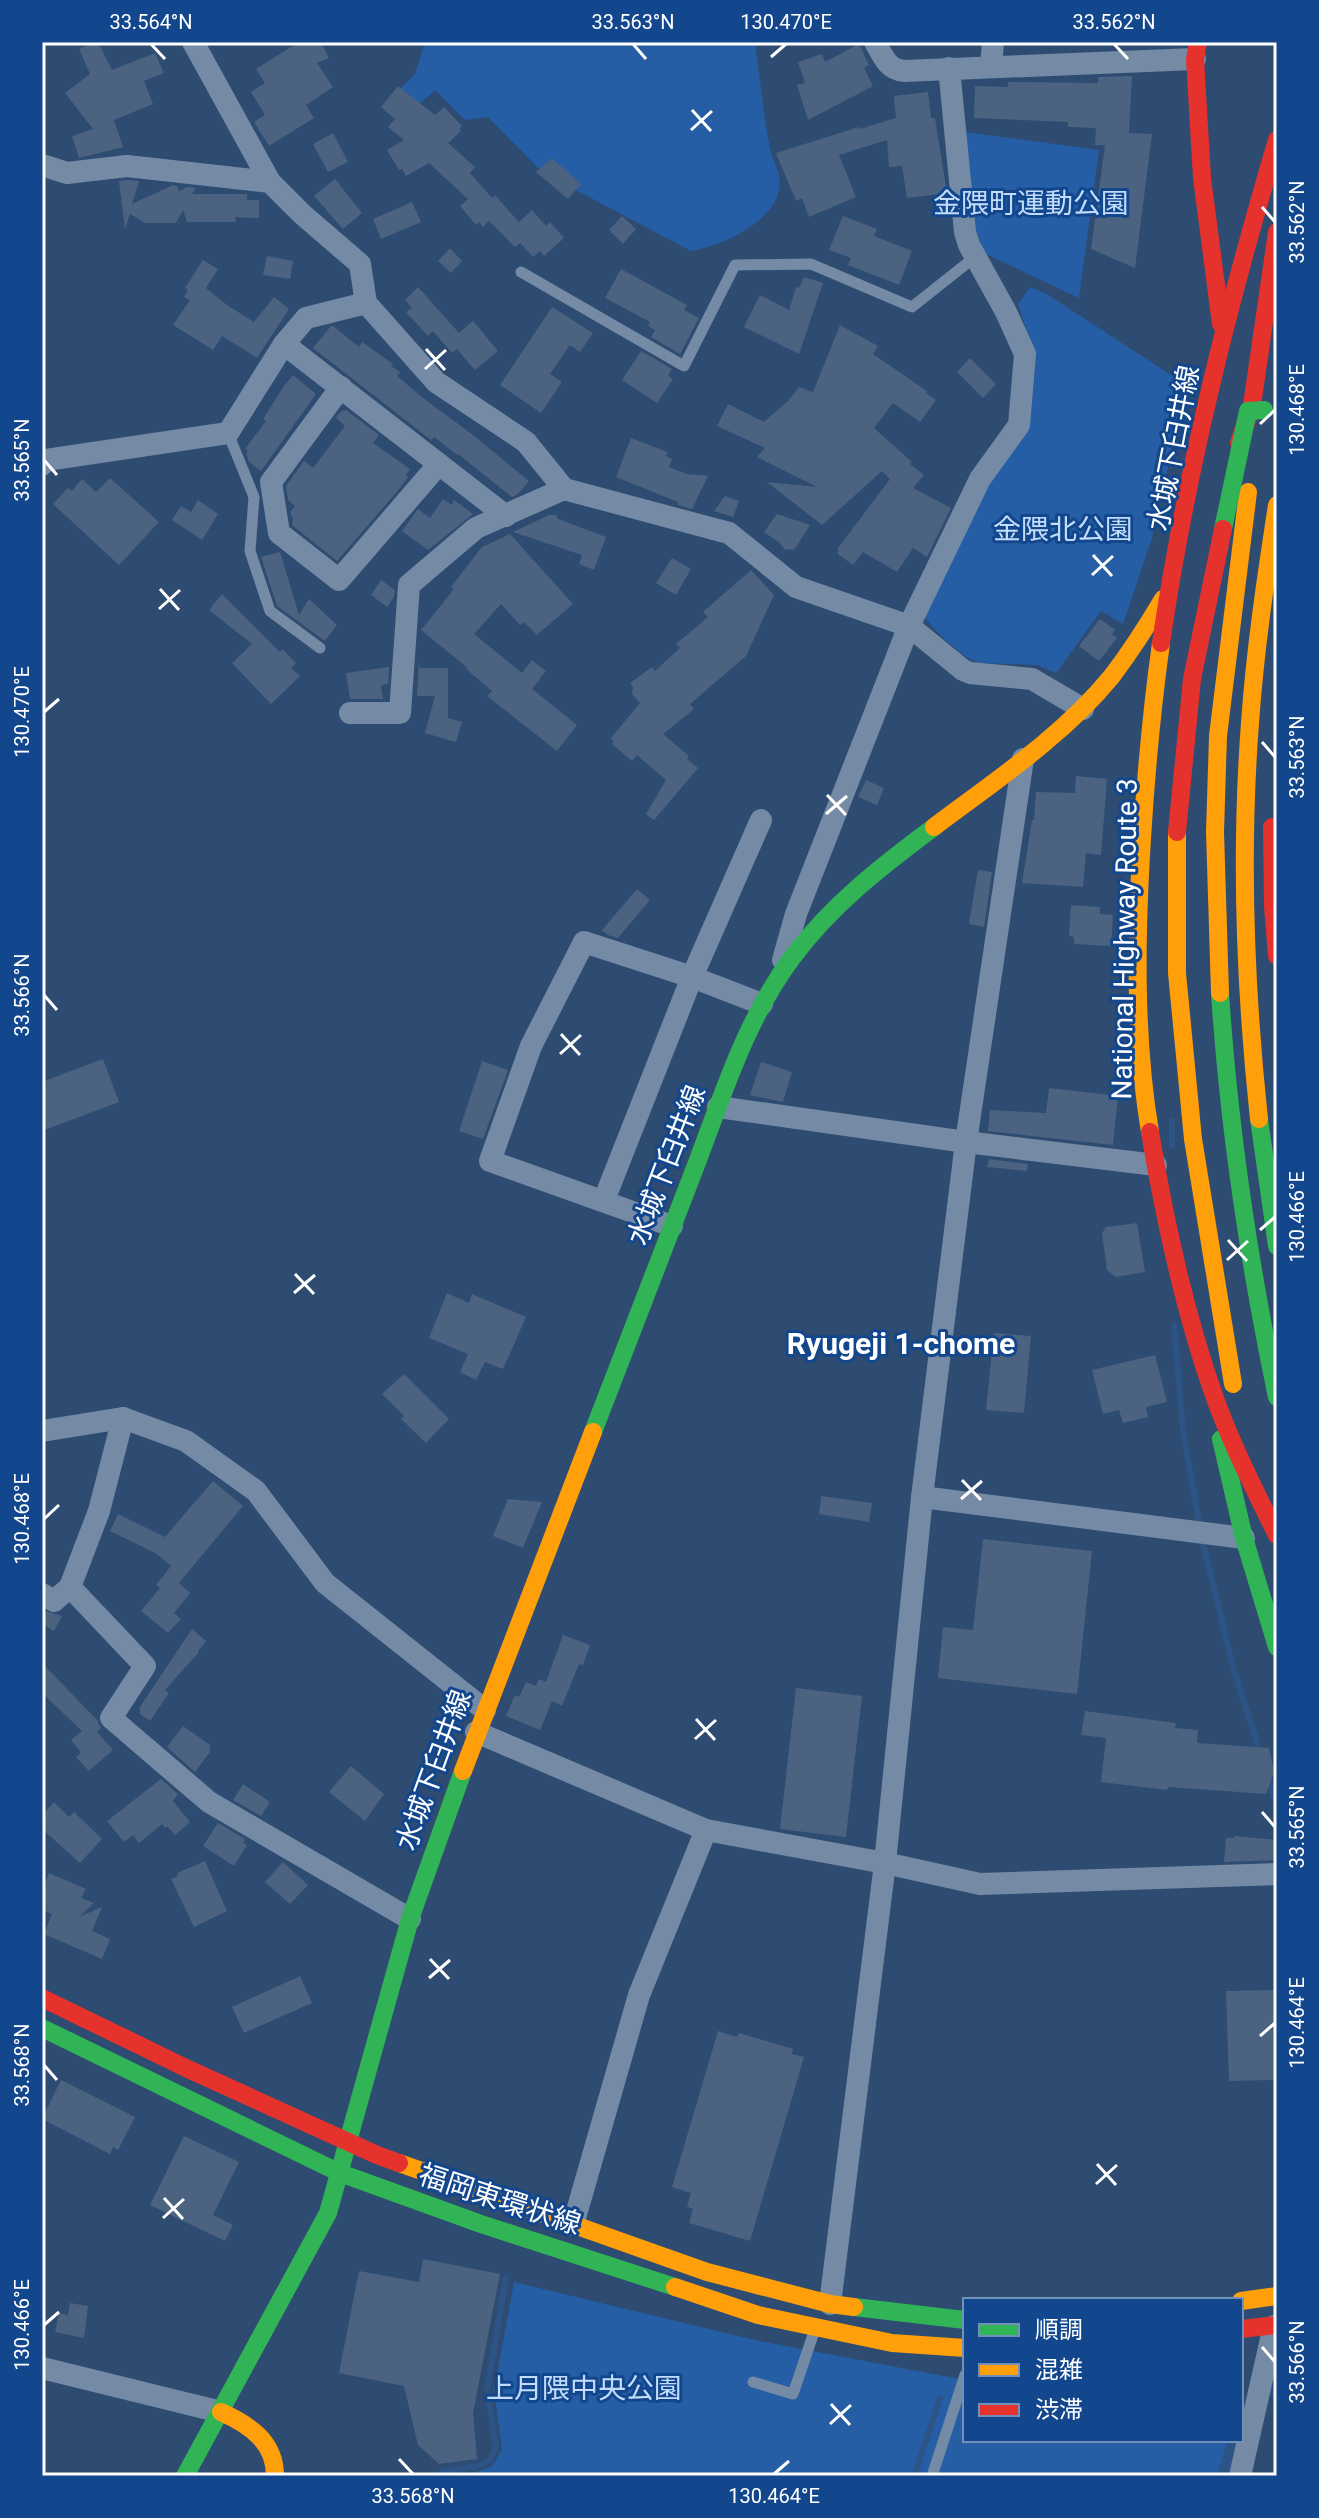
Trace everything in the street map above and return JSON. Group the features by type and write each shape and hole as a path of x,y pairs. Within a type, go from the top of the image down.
{"main road":[{"name":"水城下臼井線","path":"185,2476 328,2213 410,1919 442,1825 718,1107 762,1004 800,947 848,896 1083,709 1116,672 1153,620 1176,573 1196,500 1212,423 1221,324 1202,178 1196,51"},
{"path":"1264,1539 1243,1464 1216,1399 1185,1295 1151,1134 1137,1005 1144,779 1160,643 1211,376 1277,140"},
{"path":"1193,586 1252,405 1277,232"},
{"path":"1277,351 1245,508 1217,749 1216,878 1227,1091 1237,1184 1277,1397"},
{"path":"1264,410 1248,411 1192,679 1176,843 1177,973 1193,1139 1236,1403 1264,1539"},
{"path":"1277,505 1250,724 1244,890 1255,1090 1277,1246"},
{"name":"National Highway Route 3","path":"1182,627 1170,668 1150,801 1145,1089 1156,1165 1264,1539 1277,1647"},
{"path":"1272,805 1277,956"},
{"path":"1273,906 1277,868"},
{"name":"福岡東環状線","path":"42,1998 348,2143 707,2272 830,2304 963,2320"},
{"name":"福岡東環状線","path":"42,2028 340,2173 481,2224 758,2315 892,2343 963,2348"},
{"path":"1243,2301 1277,2296"},
{"path":"1243,2329 1275,2325"},
{"path":"221,2412 248,2424 273,2452 275,2476"}],"street":[{"path":"193,42 270,182 360,264 366,303 436,382 526,442 564,489 729,533 796,587 909,626 963,670 1032,679 1083,709"},
{"path":"875,42 887,64 897,70 991,67 1196,51"},
{"path":"991,67 993,42"},
{"path":"779,975 796,914 909,626 980,479 1019,425 1025,354 965,232 949,68"},
{"path":"42,165 67,173 127,166 270,182"},
{"path":"42,465 46,460 228,433 284,344 306,318 366,303"},
{"path":"284,344 506,516"},
{"path":"341,387 271,482 279,533 339,580 439,464"},
{"path":"350,713 400,713 409,585 476,528 564,489"},
{"path":"830,2304 885,1863 922,1497 966,1142 1023,759"},
{"path":"604,1200 692,977 761,820"},
{"path":"672,1226 490,1161 531,1046 584,942 692,977 762,1004"},
{"path":"718,1107 1156,1165"},
{"path":"42,1430 123,1418 186,1441 256,1491 325,1583 485,1710"},
{"path":"42,1594 54,1601 70,1587 99,1511 123,1418"},
{"path":"922,1497 1264,1539"},
{"path":"70,1587 145,1666 111,1718 209,1802 410,1919"},
{"path":"476,1732 706,1830 980,1884 1277,1874"},
{"path":"573,2225 639,1995 706,1830"},
{"path":"1240,2476 1275,2325"},
{"path":"42,2368 221,2412"}],"lane":[{"path":"521,272 684,366 735,265 811,264 912,307 975,257"},
{"path":"228,433 254,497 250,551 270,611 320,648"},
{"path":"753,2382 793,2394 815,2328"},
{"path":"932,2476 963,2381"}],"green space":[{"path":"425,42 755,42 771,153 779,179 774,202 767,213 744,231 691,251 542,172 488,117 465,120 435,90 401,121 395,94 415,74"},
{"name":"金隈町運動公園","path":"965,132 1099,150 1079,298 984,253 971,216"},
{"name":"金隈北公園","path":"1030,287 1047,294 1186,385 1152,538 1123,624 1101,611 1056,673 1037,665 980,663 966,657 923,616 986,489 1033,351 1018,304"},
{"name":"上月隈中央公園","path":"514,2282 759,2341 963,2380 963,2442 1241,2442 1233,2476 466,2476 492,2466 502,2450 494,2390"}],"shaded area":[{"path":"1227,2442 1238,2442 1230,2476 1217,2476"}],"building":[{"path":"98,42 112,70 155,53 164,73 144,81 153,104 114,120 123,147 79,158 72,136 93,129 65,93 90,74 79,49"},
{"path":"299,42 321,42 329,58 317,63 333,87 306,105 314,118 269,146 254,122 265,115 251,92 265,83 256,69"},
{"path":"859,44 869,65 864,68 873,86 808,120 797,85 805,83 798,62 822,54 825,62"},
{"path":"1132,76 1129,133 1152,134 1135,268 1091,249 1105,145 1095,145 1096,128 1068,127 1068,122 974,118 975,86 1008,87 1008,82 1098,83 1098,77"},
{"path":"398,86 435,115 444,107 462,126 461,131 448,143 475,167 470,173 492,198 495,195 519,222 532,210 546,226 550,222 564,238 544,256 540,251 533,257 520,243 515,247 489,221 483,227 479,222 476,225 460,206 468,199 429,163 406,176 402,169 399,170 387,150 404,140 388,127 395,119 381,107"},
{"path":"928,92 947,193 907,198 902,166 889,167 887,140 839,155 856,197 809,217 802,198 796,201 776,153 896,118 894,96"},
{"path":"333,133 348,162 328,172 313,144"},
{"path":"552,158 581,184 568,199 536,172"},
{"path":"335,179 362,213 343,229 314,196"},
{"path":"119,181 139,181 132,204 173,185 179,191 187,187 196,188 192,194 247,194 247,200 259,200 259,218 235,217 236,222 187,222 183,210 176,223 145,223 130,214 125,230"},
{"path":"412,202 421,222 381,239 373,219"},
{"path":"622,216 636,229 623,244 609,230"},
{"path":"843,216 877,229 874,236 912,251 899,285 848,265 851,258 829,250"},
{"path":"450,248 462,261 451,273 438,261"},
{"path":"267,256 293,261 290,279 263,275"},
{"path":"203,260 218,269 206,288 254,322 274,297 289,309 257,358 222,336 213,350 173,325 190,300 184,297 188,290 185,288"},
{"path":"621,269 687,305 684,310 699,318 680,354 651,337 655,330 648,326 650,322 605,298"},
{"path":"804,277 823,283 799,354 744,327 760,295 789,310 796,287 799,288"},
{"path":"418,287 459,333 473,321 498,351 475,370 457,349 452,353 433,331 428,336 406,312 412,308 405,300"},
{"path":"552,307 593,333 580,352 570,345 550,374 562,382 541,413 500,385"},
{"path":"840,325 878,346 873,354 936,400 920,422 893,403 874,428 924,475 913,488 951,508 927,557 913,548 897,572 863,552 853,565 838,554 838,548 890,479 882,471 822,525 767,482 817,487 757,457 765,448 717,426 728,404 764,422 799,387 813,392"},
{"path":"331,326 359,347 362,342 393,364 391,366 400,372 397,376 529,481 512,497 434,437 431,440 313,348"},
{"path":"641,351 672,369 668,376 673,379 657,403 622,380"},
{"path":"970,358 996,384 983,398 957,372"},
{"path":"293,375 316,394 261,471 249,462 245,449"},
{"path":"346,410 379,435 373,443 410,469 400,488 337,561 292,525 290,512 295,506 288,500 286,486 304,461 313,468 345,426 336,418"},
{"path":"631,438 667,452 666,456 672,459 669,467 687,474 708,476 692,509 616,477"},
{"path":"110,478 159,522 119,565 53,504 68,488 72,491 82,479 96,492"},
{"path":"725,496 739,501 733,517 714,511"},
{"path":"443,499 452,505 454,500 473,514 428,550 402,531 418,509 430,518"},
{"path":"198,500 218,514 202,540 172,520 181,506 191,512"},
{"path":"777,514 810,525 794,550 784,549 764,532"},
{"path":"549,515 556,515 558,519 606,537 594,570 579,564 582,555 513,532"},
{"path":"510,534 573,604 537,635 524,622 520,625 501,604 474,634 522,673 532,660 546,671 532,689 577,725 557,751 487,696 492,691 421,630 482,547"},
{"path":"280,552 299,615 309,599 337,625 325,641 277,606 261,557"},
{"path":"672,558 691,569 676,595 656,583"},
{"path":"751,570 774,595 746,656 690,704 694,709 663,734 698,768 654,820 646,814 666,780 637,755 632,761 612,744 614,741 611,738 640,703 632,694 630,683 652,667 655,671 680,648 676,644 708,617 703,612"},
{"path":"381,580 395,590 387,607 371,595"},
{"path":"222,594 280,652 282,649 296,663 291,668 300,676 271,704 232,663 252,644 209,610"},
{"path":"1100,619 1115,630 1112,634 1117,638 1099,661 1079,646"},
{"path":"419,663 420,668 448,668 448,718 462,722 456,742 425,733 435,696 417,696"},
{"path":"389,667 388,684 381,685 383,699 350,699 346,673"},
{"path":"1076,776 1107,779 1101,855 1086,853 1083,887 1022,883 1036,792 1075,793"},
{"path":"866,780 884,788 877,805 858,797"},
{"path":"978,870 992,872 984,927 969,924"},
{"path":"637,889 650,900 618,938 608,935 602,930"},
{"path":"1071,905 1100,907 1100,914 1113,915 1111,946 1074,944 1074,937 1069,936"},
{"path":"103,1059 119,1102 42,1131 42,1082"},
{"path":"482,1061 508,1070 483,1139 459,1131"},
{"path":"761,1062 792,1072 783,1102 750,1095"},
{"path":"1049,1088 1118,1096 1113,1145 988,1131 990,1110 1046,1113"},
{"path":"989,1159 1028,1164 1027,1171 987,1167"},
{"path":"1137,1223 1145,1272 1116,1277 1107,1270 1102,1233 1106,1227"},
{"path":"447,1293 469,1303 472,1294 526,1317 503,1369 485,1362 476,1380 460,1372 468,1354 429,1338"},
{"path":"994,1333 1031,1336 1024,1413 986,1410"},
{"path":"1155,1355 1167,1402 1146,1407 1148,1417 1123,1423 1119,1410 1103,1414 1092,1370"},
{"path":"404,1374 449,1419 426,1443 401,1419 404,1416 382,1394"},
{"path":"213,1481 243,1506 179,1583 190,1593 174,1613 181,1619 168,1633 141,1611 160,1588 156,1585 171,1566 157,1554 110,1531 118,1514 165,1537"},
{"path":"821,1496 872,1503 869,1522 819,1514"},
{"path":"508,1499 542,1502 523,1548 493,1536"},
{"path":"983,1539 1092,1551 1077,1694 938,1678 943,1627 973,1630"},
{"path":"42,1610 62,1616 54,1631 42,1624"},
{"path":"192,1629 206,1641 165,1690 169,1693 150,1721 140,1714 140,1707"},
{"path":"563,1635 590,1645 562,1706 552,1701 540,1730 506,1716 515,1695 519,1697 526,1682 536,1686 539,1679 546,1682"},
{"path":"42,1663 97,1720 101,1728 97,1732 113,1750 89,1771 76,1757 81,1752 71,1740 82,1731 42,1693"},
{"path":"796,1688 862,1696 846,1837 780,1829"},
{"path":"1085,1711 1176,1723 1175,1728 1198,1730 1197,1743 1269,1748 1274,1772 1266,1794 1168,1787 1167,1790 1101,1782 1106,1738 1081,1735"},
{"path":"183,1726 210,1745 210,1752 195,1772 167,1747"},
{"path":"351,1766 384,1794 365,1821 329,1792"},
{"path":"161,1779 178,1794 173,1801 190,1822 175,1835 162,1824 139,1843 133,1835 124,1842 107,1821"},
{"path":"243,1784 270,1802 261,1816 233,1800"},
{"path":"54,1802 69,1817 74,1812 102,1839 80,1863 42,1829 42,1815"},
{"path":"218,1823 245,1839 243,1843 247,1845 234,1866 203,1846"},
{"path":"1226,1838 1277,1840 1277,1860 1224,1862"},
{"path":"205,1861 227,1911 194,1927 171,1879 178,1876 177,1873"},
{"path":"283,1862 308,1885 290,1904 265,1882"},
{"path":"49,1873 86,1889 81,1898 94,1903 79,1917 102,1907 92,1931 110,1939 102,1959 44,1934 52,1914 42,1910 42,1891"},
{"path":"300,1976 312,2003 244,2033 232,2007"},
{"path":"1277,1990 1277,2080 1229,2081 1226,1991"},
{"path":"718,2031 737,2037 739,2033 793,2049 792,2054 804,2057 750,2241 689,2223 693,2209 687,2207 691,2193 672,2187"},
{"path":"61,2080 135,2117 118,2150 113,2147 110,2154 42,2119"},
{"path":"184,2136 239,2162 213,2215 233,2225 225,2241 150,2205"},
{"path":"423,2259 500,2274 473,2413 477,2459 439,2464 418,2445 404,2386 339,2373 359,2271 419,2282"},
{"path":"70,2303 88,2306 84,2338 55,2332 59,2313 68,2315"}],"waterway":[{"path":"1172,1121 1172,1146"},
{"path":"1174,1325 1183,1430 1200,1528"},
{"path":"1202,1539 1233,1667 1260,1752"},
{"path":"1268,1778 1277,1806"},
{"path":"442,2476 441,2472 478,2466 490,2460 496,2447 487,2390 506,2278"},
{"path":"1271,2393 1277,2392"},
{"path":"914,2476 940,2398"}],"traffic: fast":[{"path":"1223,529 1248,411 1264,410"},
{"path":"593,1432 727,1082 762,1005 792,958 823,921 877,872 934,827"},
{"path":"1220,993 1241,1196 1277,1397"},
{"path":"1259,1119 1277,1246"},
{"path":"1221,1439 1244,1538 1277,1647"},
{"path":"185,2476 328,2213 410,1919 463,1771"},
{"path":"42,2028 340,2173 481,2224 675,2287"},
{"path":"854,2307 963,2320"}],"traffic: slow":[{"path":"1220,993 1215,832 1218,736 1248,492"},
{"path":"1259,1119 1247,971 1245,822 1255,668 1277,505"},
{"path":"934,827 1028,757 1093,698 1139,638 1163,599"},
{"path":"1150,1132 1139,1023 1138,912 1147,765 1161,643"},
{"path":"1177,832 1177,973 1193,1139 1233,1384"},
{"path":"463,1771 593,1432"},
{"path":"399,2163 707,2272 830,2304 854,2307"},
{"path":"675,2287 758,2315 892,2343 963,2348"},
{"path":"1243,2301 1277,2296"},
{"path":"221,2412 251,2429 266,2444 275,2476"}],"traffic: jam":[{"path":"1198,42 1195,59 1202,178 1221,324"},
{"path":"1161,643 1183,516 1210,390 1277,140"},
{"path":"1239,443 1252,405 1277,232"},
{"path":"1177,832 1192,679 1223,529"},
{"path":"1272,827 1273,906"},
{"path":"1276,880 1273,906 1277,956"},
{"path":"1150,1132 1177,1268 1205,1368 1230,1435 1277,1535"},
{"path":"42,1998 188,2069 399,2163"},
{"path":"1243,2329 1277,2325"}],"district":[{"name":"Ryugeji 1-chome","path":"901,1344"}]}
